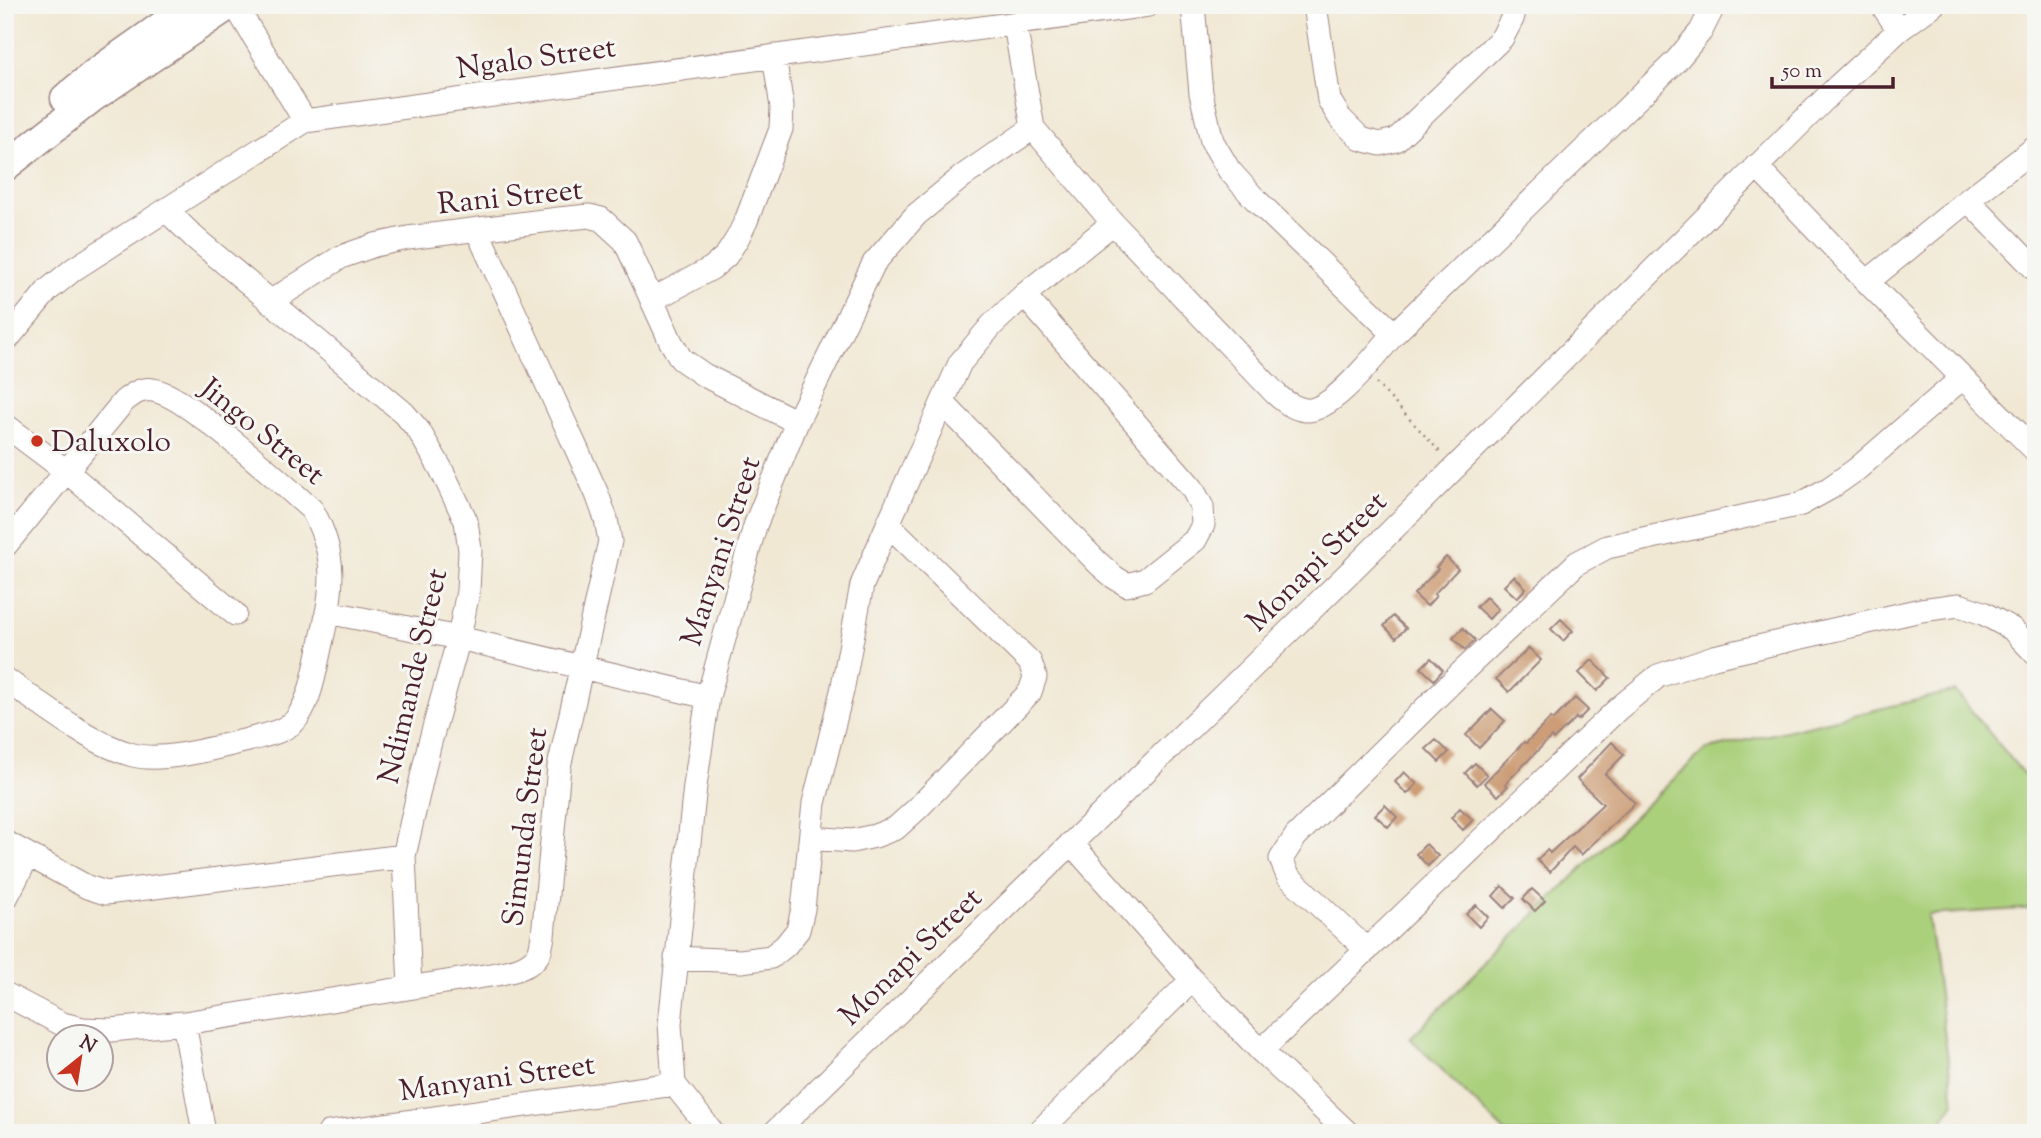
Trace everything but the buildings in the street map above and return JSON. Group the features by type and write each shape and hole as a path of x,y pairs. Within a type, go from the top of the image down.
{"main road":[{"path":"5,145 95,73 191,5"},
{"path":"5,167 91,99 230,5"}],"street":[{"path":"235,5 305,121"},
{"name":"Ngalo Street","path":"5,342 48,290 74,269 305,121 1148,5"},
{"path":"1193,5 1201,93 1212,141 1229,170 1255,199 1394,334"},
{"path":"1315,5 1329,100 1340,118 1361,139 1381,144 1396,139 1502,38 1516,5"},
{"path":"1015,24 1032,128 1113,223 1276,394 1289,405 1304,410 1329,403 1394,334 1677,60 1701,31 1714,5"},
{"path":"1882,5 1899,30"},
{"name":"Monapi Street","path":"774,1133 1344,578 1838,86 1899,30 1933,5"},
{"path":"652,300 712,268 726,256 742,230 781,129 782,107 774,56"},
{"name":"Manyani Street","path":"329,1133 674,1084 670,1024 695,786 708,697 755,526 797,422 874,263 916,215 963,176 1032,128"},
{"path":"1867,282 2036,147"},
{"path":"1756,166 1867,282 2036,451"},
{"path":"1968,200 2036,270"},
{"name":"Ndimande Street","path":"166,210 196,239 404,413 429,447 466,521 470,550 468,591 459,638 429,746 404,856 410,987"},
{"name":"Rani Street","path":"270,302 341,257 375,245 408,238 589,216 601,219 625,241 681,359 704,375 797,422"},
{"path":"676,958 741,961 771,957 785,946 798,930 803,909 814,803 842,691 862,584 888,524 960,363 992,325 1024,295 1113,223"},
{"name":"Simunda Street","path":"5,994 62,1024 83,1029 111,1030 184,1023 497,974 520,969 532,962 539,953 543,936 559,767 610,541 606,519 477,230"},
{"path":"943,403 1098,563 1127,585 1145,580 1195,540 1203,525 1202,508 1192,488 1024,295"},
{"path":"1367,950 1289,876 1281,859 1296,836 1471,663 1577,563 1607,547 1801,504 1857,469 1962,378"},
{"name":"Jingo Street","path":"5,546 124,401 137,391 153,390 167,395 198,414 312,510 320,523 331,557 327,612 310,685 299,716 288,727 275,733 204,751 146,757 117,749 83,732 5,679"},
{"path":"5,425 66,471 235,614"},
{"path":"811,838 852,841 896,828 1030,692 1035,677 1030,662 888,524"},
{"path":"1261,1051 1619,708 1658,676 1714,657 1921,610 1959,605 1983,613 2012,629 2036,654"},
{"path":"327,612 459,638 708,697"},
{"path":"5,842 87,887 106,892 404,856"},
{"path":"1071,843 1192,980 1261,1051 1348,1133"},
{"path":"5,900 28,856"},
{"path":"1038,1133 1192,980"},
{"path":"184,1023 204,1133"},
{"path":"674,1084 713,1133"}],"path":[{"path":"1363,369 1455,468"}],"green space":[{"path":"1955,691 2036,789 2036,908 1928,915 1954,1102 1934,1133 1506,1133 1410,1038 1705,750"}],"place":[{"name":"Daluxolo","path":"37,441"}]}
